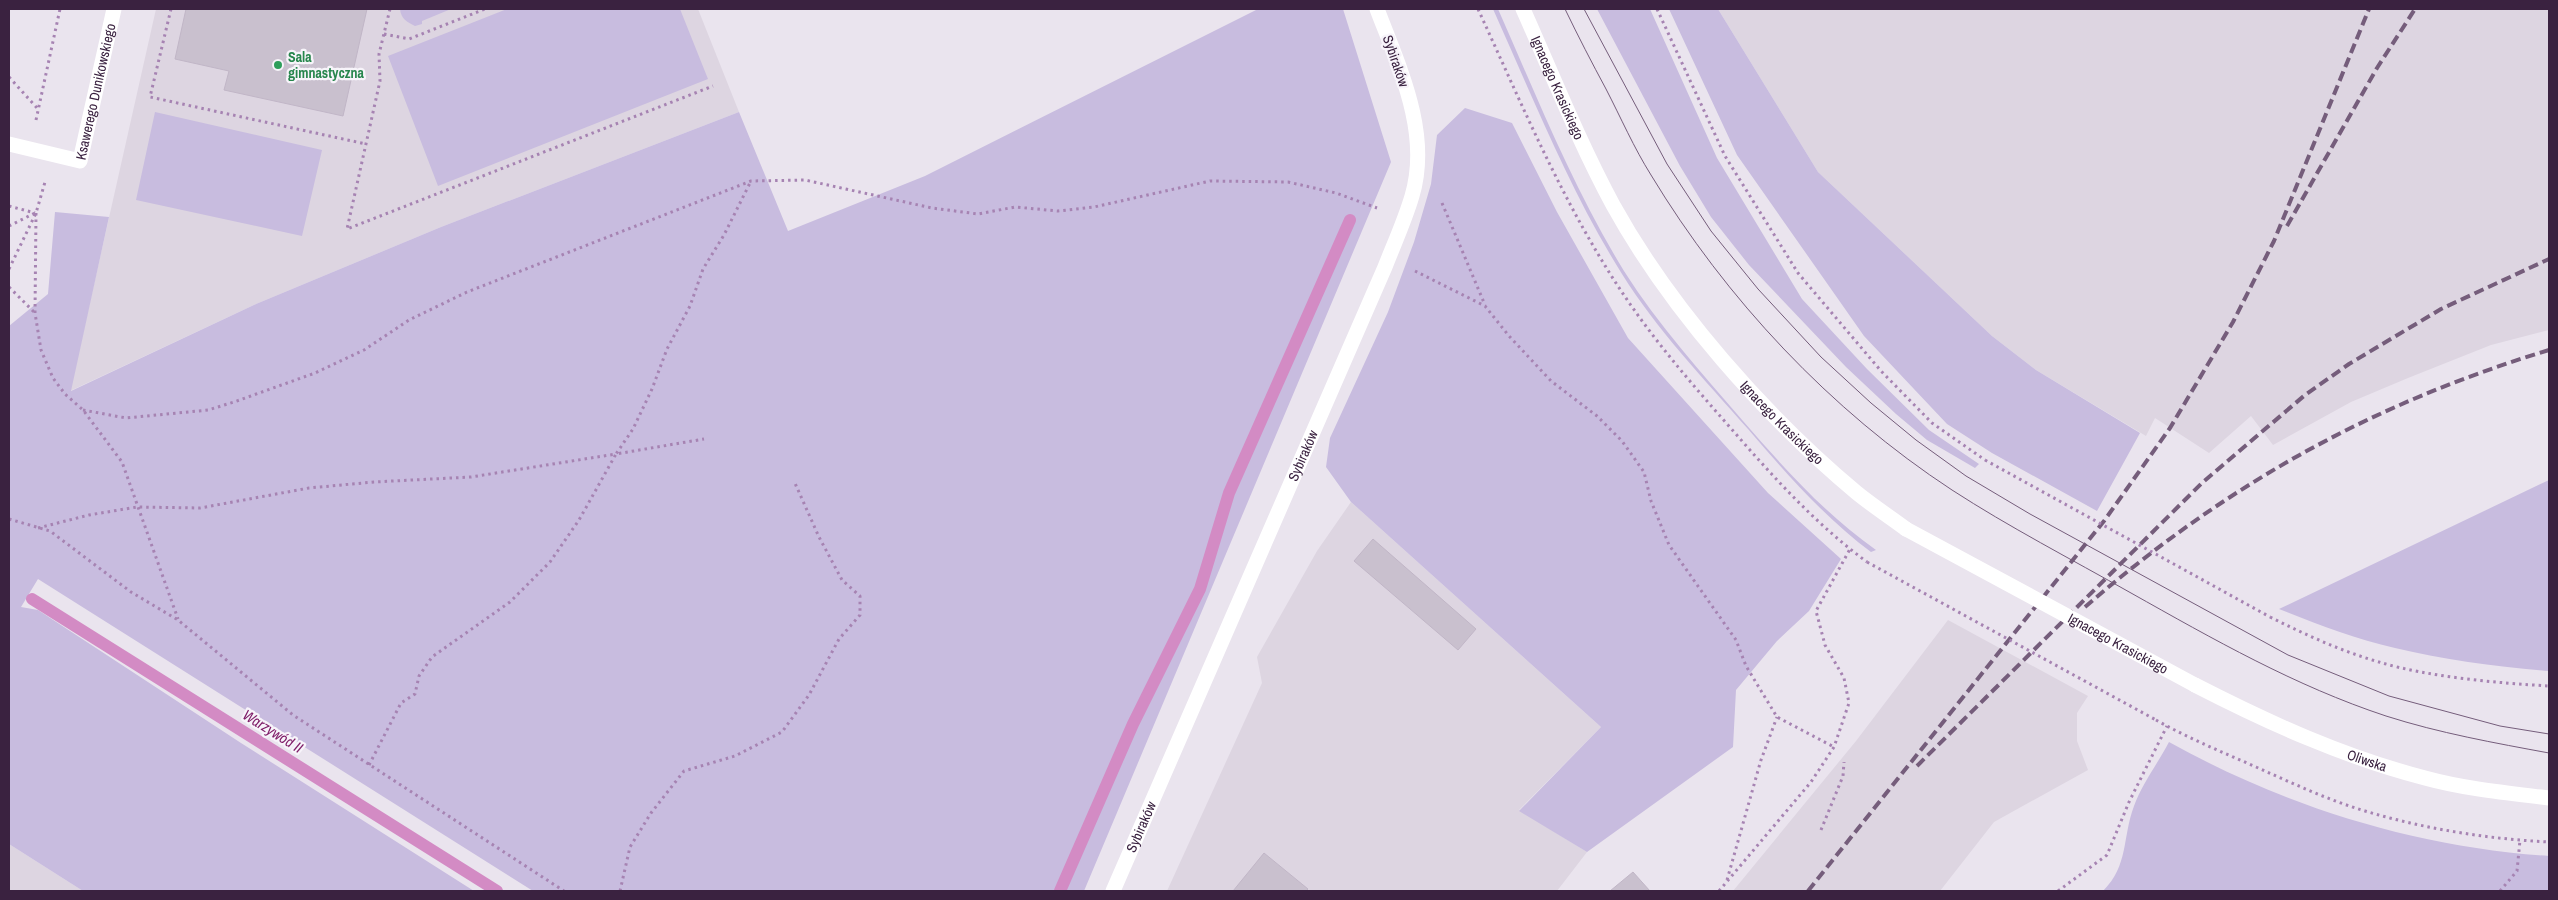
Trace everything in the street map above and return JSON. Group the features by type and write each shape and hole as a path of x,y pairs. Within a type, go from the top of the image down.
{"street":[{"name":"Ksawerego Dunikowskiego","path":"9,144 80,161 114,9"},
{"name":"Sybiraków","path":"1113,891 1385,267 1412,195 1418,161 1416,127 1405,84 1377,9"},
{"name":"Ignacego Krasickiego","path":"1522,9 1613,205 1657,274 1738,375 1806,448 1858,494 1906,529 2195,685"},
{"name":"Oliwska","path":"2195,685 2264,720 2334,750 2426,778 2491,791 2549,798"}],"path":[{"path":"29,149 60,9"},
{"path":"171,9 150,97 366,144"},
{"path":"390,9 379,54 380,81 348,229 714,86"},
{"path":"384,34 409,39 485,9"},
{"path":"1478,9 1540,144"},
{"path":"1657,9 1725,156 1798,273 1881,371 1932,423 1985,460 2270,617 2340,650 2381,663 2418,671 2549,686"},
{"path":"9,77 38,109"},
{"path":"9,269 36,213 52,155"},
{"path":"1418,161 1448,213 1485,306 1509,336 1551,381 1597,416 1622,441 1644,472 1651,501 1669,545 1736,640 1746,666 1777,717 1834,747"},
{"path":"83,410 126,418 208,410 234,402 331,366 364,350 409,320 468,292 751,181 805,180 923,206 978,214 1015,207 1058,211 1094,207 1210,181 1288,182 1336,193 1404,217"},
{"path":"369,765 401,703 415,694 419,676 432,657 510,602 550,562 579,520 632,429 652,388 667,349 690,306 703,269 724,235 751,181"},
{"path":"9,206 36,213"},
{"path":"9,226 36,213"},
{"path":"36,213 35,313 41,350 53,378 65,394 83,410 122,462 178,620"},
{"path":"1385,267 1415,271 1485,306"},
{"path":"9,287 35,313"},
{"path":"38,528 89,515 137,507 200,508 309,488 374,482 471,477 704,438"},
{"path":"620,891 630,847 652,813 684,771 735,756 782,732 809,694 839,639 860,615 860,596 842,580 819,537 794,481"},
{"path":"9,519 50,531 131,592 178,620 293,715 564,891"},
{"path":"1719,891 1811,782 1834,747 1848,703 1844,678 1825,645 1816,611 1850,549"},
{"path":"1868,562 2182,735 2313,792 2364,811 2416,824 2520,840 2549,842"},
{"path":"1726,883 1761,760 1777,717"},
{"path":"2058,891 2107,855 2129,802 2167,726"},
{"path":"1821,830 1843,776 1844,762"},
{"path":"2500,891 2517,871 2520,840"}],"shaded area":[{"path":"156,9 698,9 739,112 441,227 256,304 70,391"},
{"path":"400,9 451,9 422,21 422,24 415,26 403,18"},
{"path":"507,9 680,9 708,79 438,186 388,56"},
{"path":"1258,9 1343,9 1391,162 1084,891 533,891 38,579 21,607 38,610 241,743 474,891 83,891 9,844 9,326 48,294 55,212 109,217 71,391 256,304 441,227 739,112 788,231 925,176"},
{"path":"1493,9 1498,9 1556,142 1588,207 1637,291 1681,348 1774,456 1822,506 1876,550 1871,552 1837,524 1806,494 1650,315 1603,242 1569,177"},
{"path":"1597,9 1650,9 1717,158 1802,299 1867,369 1929,430 1979,464 1975,468 1927,440 1896,414 1846,367 1749,265 1711,217 1680,166"},
{"path":"1669,9 1718,9 1818,172 1992,336 2036,370 2140,433 2097,511 1992,453 1947,424 1864,336 1737,155"},
{"path":"1718,9 2549,9 2549,330 2491,345 2408,378 2351,402 2273,445 2251,416 2209,453 2155,418 2146,436 2036,370 1992,336 1818,172"},
{"path":"1465,108 1512,123 1557,212 1628,338 1768,493 1841,559 1809,611 1777,641 1736,690 1733,747 1587,852 1519,811 1601,727 1351,502 1326,467 1330,438 1388,312 1414,242 1431,184 1437,135"},
{"path":"155,112 322,150 302,236 136,200"},
{"path":"2549,480 2549,671 2472,662 2395,648 2351,636 2279,609"},
{"path":"1351,502 1601,727 1519,810 1587,852 1557,891 1167,891 1262,683 1257,657 1317,551"},
{"path":"1948,620 2088,696 2077,713 2077,741 2088,770 1994,822 1940,891 1733,891 1856,741"},
{"path":"2169,742 2259,786 2353,820 2450,844 2549,856 2549,891 2103,891 2117,871 2121,861 2130,818 2137,798"},
{"path":"9,844 83,891 9,891"}],"building":[{"name":"Sala gimnastyczna","path":"186,9 367,9 343,116 224,90 229,71 175,59"},
{"path":"1373,539 1476,629 1458,650 1354,561"},
{"path":"1264,853 1308,889 1306,891 1233,891"},
{"path":"1633,872 1650,891 1610,891"}],"waterway":[{"path":"1060,891 1133,724 1200,589 1229,493 1350,220"},
{"name":"Warzywód II","path":"32,599 497,891"}],"tram line":[{"path":"1565,9 1645,165 1680,221 1713,265 1747,308 1784,349 1823,388 1907,459 1952,490 2018,530 2193,627 2319,691 2386,716 2426,728 2549,753"},
{"path":"1584,9 1667,164 1711,231 1758,289 1821,357 1871,403 1916,440 1966,476 2030,514 2288,655 2389,696 2500,726 2549,734"}],"railway":[{"path":"1808,891 2104,521 2170,428 2233,322 2274,241 2369,9"},
{"path":"2287,226 2377,68 2415,9"},
{"path":"1917,766 2202,483 2305,395 2349,364 2441,309 2549,259"},
{"path":"2085,607 2138,563 2192,523 2247,486 2303,453 2361,423 2421,396 2549,350"}],"place":[{"name":"Sala gimnastyczna","path":"278,65"}]}
